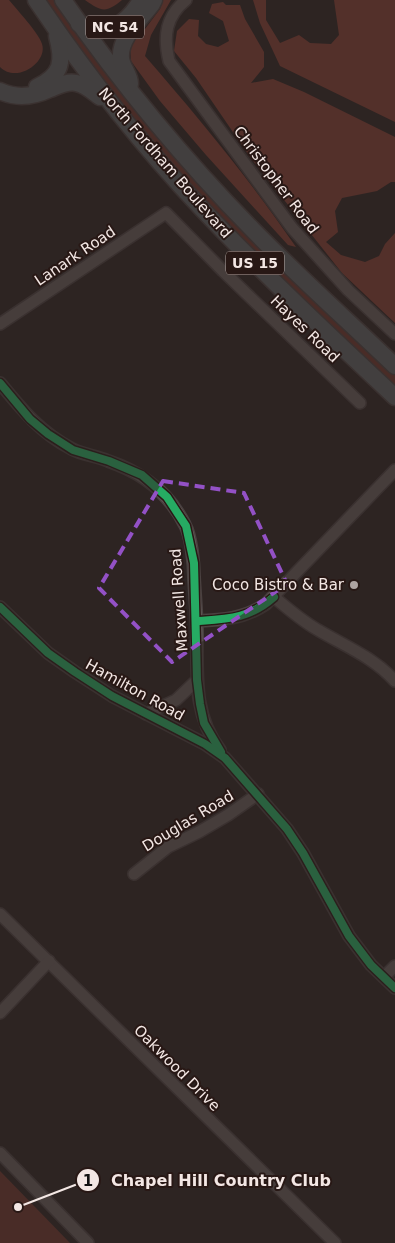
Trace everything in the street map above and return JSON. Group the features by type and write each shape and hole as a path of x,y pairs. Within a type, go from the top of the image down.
{"highway":[{"name":"North Fordham Boulevard","path":"36,0 124,119 179,183 228,236 395,397"},
{"name":"North Fordham Boulevard","path":"63,0 131,94 206,180 253,230 395,366"},
{"name":"NC 54","path":"79,24 95,30 115,27 131,14 141,0"},
{"path":"131,94 130,77 121,60 121,52 125,40 154,0"},
{"path":"0,82 14,88 29,89 42,85 53,77 61,64 62,58 56,29"},
{"path":"0,91 8,95 28,96 61,84 78,83 97,95 124,119"}],"street":[{"name":"Christopher Road","path":"186,0 178,7 167,25 166,45 169,61 292,228 348,290 395,334"},
{"name":"Lanark Road","path":"0,324 166,213"},
{"name":"Hayes Road","path":"166,213 223,271 360,403"},
{"name":"Maxwell Road","path":"0,383 30,419 48,434 74,450 109,461 142,476 166,497 186,526 194,563 197,621 197,680 200,704 204,723 225,758"},
{"path":"197,621 232,619 257,610 274,597 395,470"},
{"path":"274,597 304,622 366,656 395,681"},
{"name":"Hamilton Road","path":"0,607 48,653 112,696 205,744 225,758 287,829 303,853 349,936 370,965 395,988"},
{"path":"146,714 176,700 197,680"},
{"name":"Douglas Road","path":"134,874 168,847 199,832 258,794"},
{"name":"Oakwood Drive","path":"0,914 334,1243"},
{"path":"0,1013 49,962"},
{"path":"384,977 395,966"},
{"path":"0,1153 88,1243"}],"highlighted area":[{"path":"163,481 244,493 287,584 172,662 99,588"}],"shaded area":[{"path":"0,0 9,0 32,28 42,44 43,51 36,64 22,72 7,72 0,67"},
{"path":"42,0 56,0 94,54 395,374 395,389 259,259 154,146"},
{"path":"85,0 122,0 108,9 100,9"},
{"path":"163,0 171,0 151,35 145,56 223,149 296,247 288,245 206,155 160,101 131,61 130,46 134,38 145,29 160,9"},
{"path":"253,0 266,0 266,20 280,43 299,35 310,43 331,44 339,35 334,0 395,0 395,122 280,66 260,23"},
{"path":"223,2 226,5 240,5 245,19 264,52 264,67 251,83 273,79 304,92 395,137 395,182 391,182 377,191 342,198 335,211 338,232 326,242 341,255 365,262 379,256 385,244 395,233 395,323 342,273 250,157 196,78 174,51 177,31 189,19 199,20 198,36 206,44 218,47 229,41 223,21 209,13 212,4"},
{"path":"0,1171 70,1243 0,1243"}],"cycle path":[{"path":"0,383 30,419 48,434 73,450 109,461 142,475 167,497 186,526 194,563 197,680 200,704 204,723 221,752"},
{"path":"197,621 247,614 274,597"},
{"path":"0,607 48,653 75,672 112,696 205,744 225,758 287,829 303,853 349,936 371,965 395,988"}],"place":[{"name":"Coco Bistro & Bar","path":"354,585"},
{"name":"Chapel Hill Country Club","path":"18,1207"}]}
